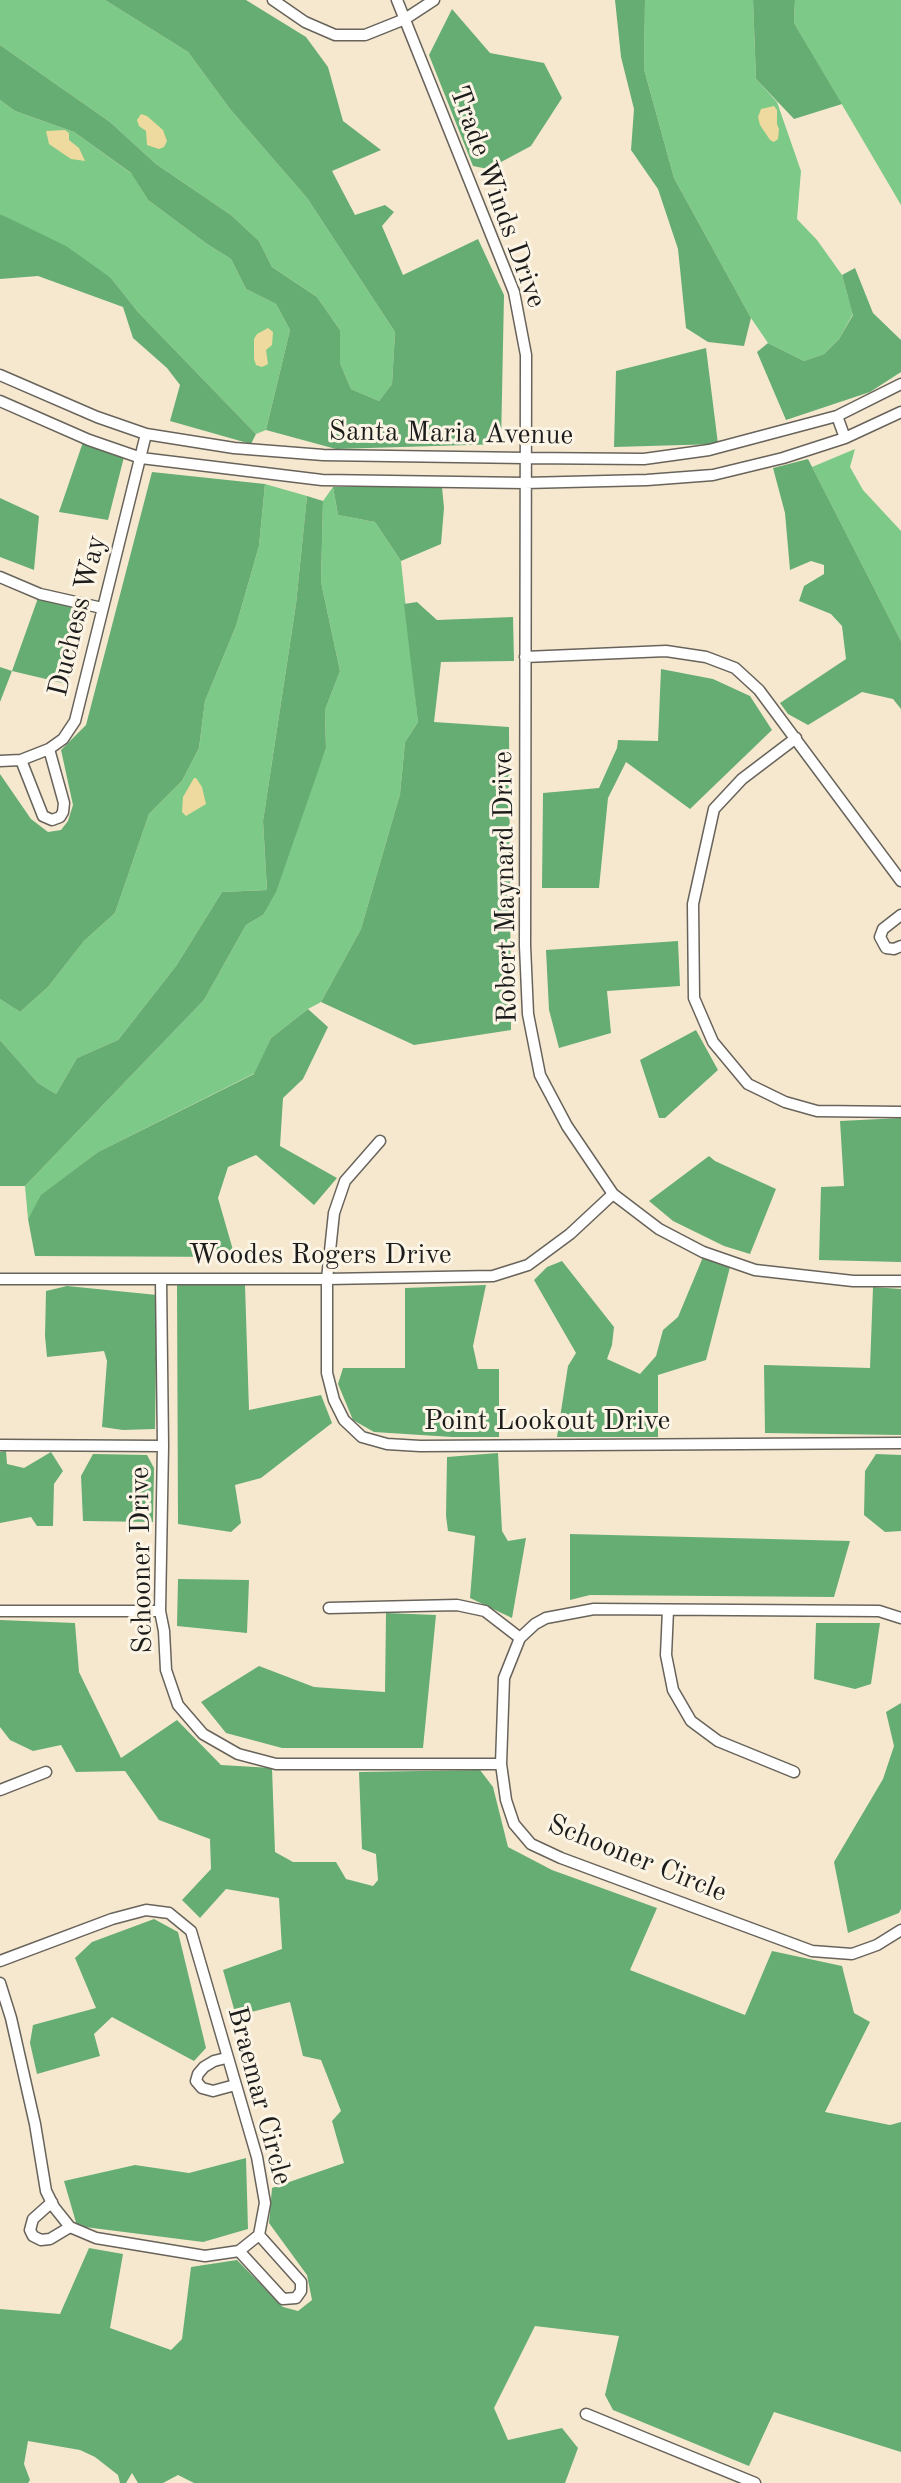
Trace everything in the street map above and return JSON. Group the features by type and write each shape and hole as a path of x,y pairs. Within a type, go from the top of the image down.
{"street":[{"path":"273,0 304,22 335,35 365,35 405,19 434,0"},
{"name":"Trade Winds Drive","path":"397,0 514,292 526,355 525,458"},
{"name":"Santa Maria Avenue","path":"0,375 97,417 146,434 234,448 323,455 525,458 645,459 736,444 837,416 901,384"},
{"name":"Santa Maria Avenue","path":"0,401 89,440 141,458 322,480 524,483 646,480 713,475 783,458 845,438 901,412"},
{"path":"837,416 845,438"},
{"name":"Duchess Way","path":"0,761 21,760 49,749 63,739 75,722 146,434"},
{"name":"Robert Maynard Drive","path":"525,458 525,946 528,1014 540,1075 567,1126 613,1194 659,1229 703,1252 755,1270 853,1281 901,1281"},
{"path":"0,577 40,594 102,608"},
{"path":"525,657 666,651 706,657 735,668 760,690 901,881"},
{"path":"796,738 742,779 714,809 693,904 694,998 713,1042 748,1084 785,1102 817,1111 901,1112"},
{"path":"21,760 43,816 52,820 60,817 65,803 49,749"},
{"path":"901,915 883,929 880,937 886,948 901,946"},
{"name":"Point Lookout Drive","path":"380,1140 345,1181 334,1213 327,1279 327,1373 334,1400 345,1420 362,1437 387,1444 420,1446 901,1443"},
{"name":"Woodes Rogers Drive","path":"0,1279 493,1276 528,1265 570,1234 613,1194"},
{"name":"Schooner Drive","path":"161,1279 163,1446 160,1611 166,1670 178,1705 203,1734 238,1754 276,1763 501,1765"},
{"path":"0,1445 163,1446"},
{"path":"329,1608 457,1605 485,1611 520,1638 535,1624 564,1614 594,1609 878,1611 901,1618"},
{"path":"0,1611 160,1611"},
{"path":"668,1611 666,1655 673,1690 691,1721 718,1741 794,1772"},
{"name":"Schooner Circle","path":"520,1638 503,1678 501,1765 506,1800 514,1825 531,1844 561,1858 812,1951 852,1954 877,1945 901,1930"},
{"path":"0,1790 46,1772"},
{"name":"Braemar Circle","path":"0,1961 113,1919 146,1910 169,1913 191,1931 257,2157 265,2203 259,2235"},
{"path":"0,1983 11,2018 35,2124 46,2191 51,2202 71,2227 96,2238 205,2256 239,2251 259,2235 301,2282 301,2291 296,2298 283,2299 239,2251"},
{"path":"226,2058 204,2067 196,2081 201,2088 213,2091 235,2085"},
{"path":"51,2202 33,2219 30,2230 33,2236 41,2240 51,2239 71,2227"},
{"path":"586,2414 755,2483"}],"green space":[{"path":"0,0 105,0 188,52 230,109 307,198 395,332 392,384 379,401 351,389 340,363 340,330 317,297 272,267 259,241 231,215 156,164 110,122 0,45"},
{"path":"105,0 246,0 306,37 328,67 343,121 381,150 332,171 355,215 385,205 394,212 382,226 403,275 478,239 504,295 501,444 336,449 266,430 290,330 276,304 246,289 231,259 148,200 131,173 74,132 15,111 0,100 0,45 110,122 156,164 231,215 259,241 272,267 317,297 340,330 340,363 351,389 379,401 392,384 395,332 307,198 230,109 188,52"},
{"path":"615,0 645,0 644,69 674,178 751,318 744,346 708,342 686,328 678,249 658,189 631,150 634,109 621,57"},
{"path":"645,0 753,0 756,79 777,102 801,171 797,219 817,240 842,275 853,314 839,339 824,354 804,361 768,343 751,318 674,178 644,69"},
{"path":"753,0 795,0 794,23 842,104 794,119 756,79"},
{"path":"795,0 901,0 901,205 794,23"},
{"path":"452,9 490,53 544,63 562,98 531,146 488,169 473,166 429,55"},
{"path":"0,100 15,111 74,132 132,174 148,200 231,259 246,289 276,304 290,330 266,430 256,434 138,312 111,278 0,214"},
{"path":"0,214 66,246 111,278 138,312 256,434 251,444 170,421 180,385 167,368 133,338 123,307 38,276 0,279"},
{"path":"855,268 873,313 901,340 901,372 870,392 786,420 757,352 768,343 804,361 824,354 839,339 853,315 842,275"},
{"path":"706,348 718,444 614,447 616,371"},
{"path":"83,442 124,457 108,520 59,512"},
{"path":"855,449 850,467 863,490 901,531 901,641 812,467"},
{"path":"808,459 901,641 901,709 893,699 862,692 808,725 788,714 780,703 846,659 842,626 831,614 799,601 804,586 824,574 824,565 811,561 790,570 785,513 773,468"},
{"path":"152,472 265,484 259,546 236,626 205,701 199,748 182,781 149,814 115,913 84,941 48,987 20,1012 0,999 0,774 31,819 48,832 61,830 68,821 73,805 61,750 86,725"},
{"path":"265,484 307,496 296,604 263,821 267,890 222,892 176,966 118,1040 77,1058 56,1094 38,1083 0,1040 0,999 20,1012 48,987 84,941 115,913 149,814 182,781 199,748 205,701 236,626 259,546"},
{"path":"333,487 338,515 375,522 401,561 418,722 405,742 400,794 361,929 321,1002 271,1038 255,1073 98,1152 42,1195 28,1219 25,1186 204,1000 246,925 263,915 326,748 325,710 340,671 321,582 323,501"},
{"path":"333,487 442,487 444,508 441,544 401,561 375,522 338,515"},
{"path":"307,496 323,501 321,582 340,671 325,710 326,748 276,892 263,915 246,925 204,1000 25,1186 0,1186 0,1040 38,1083 56,1094 77,1058 118,1040 176,966 222,892 267,890 263,821 296,604"},
{"path":"0,498 39,516 34,570 0,557"},
{"path":"38,598 89,612 67,684 12,671"},
{"path":"417,602 437,620 513,617 514,661 441,662 434,722 509,727 511,1030 414,1045 321,1002 361,929 400,794 405,742 418,722 404,604"},
{"path":"0,667 12,671 0,702"},
{"path":"661,669 713,679 750,696 772,730 690,809 626,762 608,798 599,888 542,888 543,793 599,788 618,740 658,741"},
{"path":"678,941 680,986 607,991 611,1033 559,1048 549,1010 546,950"},
{"path":"308,1009 328,1027 303,1079 283,1098 280,1146 337,1178 314,1205 256,1155 228,1167 218,1198 235,1257 35,1256 28,1219 41,1195 98,1152 254,1074 271,1038"},
{"path":"696,1030 718,1070 665,1118 659,1118 640,1060"},
{"path":"901,1118 901,1262 819,1260 821,1187 844,1186 840,1121"},
{"path":"709,1156 776,1189 750,1254 724,1246 673,1221 649,1201"},
{"path":"703,1257 730,1267 706,1360 658,1375 658,1437 557,1437 568,1366 576,1353 534,1280 547,1267 562,1261 614,1327 607,1359 640,1374 656,1356 663,1330 678,1317"},
{"path":"177,1285 245,1285 249,1410 321,1395 332,1423 261,1478 235,1485 241,1523 231,1532 178,1524"},
{"path":"486,1285 473,1346 478,1369 499,1369 499,1437 374,1432 353,1420 338,1384 343,1368 405,1368 405,1288"},
{"path":"67,1286 157,1295 155,1429 123,1430 102,1427 107,1361 104,1351 47,1357 46,1291"},
{"path":"873,1287 901,1289 901,1435 765,1433 764,1365 870,1368"},
{"path":"6,1451 7,1464 24,1468 51,1452 63,1471 54,1484 53,1526 37,1526 31,1517 0,1523 0,1452"},
{"path":"498,1453 502,1531 508,1541 526,1538 512,1618 470,1598 475,1536 448,1531 446,1516 447,1457"},
{"path":"93,1454 147,1455 154,1468 153,1522 83,1521 81,1476"},
{"path":"876,1454 901,1455 901,1531 885,1532 864,1515 865,1471"},
{"path":"570,1534 850,1541 834,1597 590,1595 570,1600"},
{"path":"178,1579 249,1580 247,1633 177,1626"},
{"path":"386,1613 436,1615 423,1748 282,1748 226,1733 201,1702 259,1666 314,1687 385,1692"},
{"path":"0,1620 75,1623 79,1672 121,1758 177,1720 221,1765 272,1768 275,1852 293,1862 336,1862 346,1879 373,1886 378,1880 376,1854 362,1849 359,1772 480,1770 493,1787 508,1847 552,1870 657,1908 630,1970 745,2015 772,1951 842,1966 854,2013 870,2022 825,2112 890,2125 901,2122 901,2452 774,2412 749,2466 613,2410 605,2395 619,2336 535,2326 494,2408 508,2440 562,2428 578,2448 565,2483 194,2483 178,2475 163,2483 138,2483 132,2473 126,2483 120,2483 118,2475 95,2457 80,2450 28,2441 24,2464 30,2480 28,2483 0,2483 0,2309 60,2314 89,2248 123,2254 110,2328 171,2350 182,2339 191,2267 237,2260 283,2307 298,2311 312,2300 307,2275 269,2223 272,2188 344,2163 332,2121 341,2111 321,2060 303,2056 290,2002 236,2016 223,1970 282,1949 279,1898 226,1889 200,1918 182,1900 211,1869 210,1839 159,1820 125,1771 76,1772 61,1745 33,1751 10,1740 0,1727"},
{"path":"816,1623 880,1623 871,1684 855,1689 814,1679"},
{"path":"901,1703 901,1909 899,1913 848,1933 834,1862 883,1779 894,1746 886,1712"},
{"path":"154,1919 178,1932 206,2048 194,2061 112,2017 94,2034 100,2056 37,2074 30,2043 33,2025 96,2008 75,1958 92,1942"},
{"path":"246,2158 248,2229 203,2242 77,2226 64,2181 135,2165 189,2173"}],"sand":[{"path":"774,106 779,129 778,139 774,142 760,125 758,117 761,109"},
{"path":"141,114 163,130 167,141 164,147 159,149 147,145 146,131 139,126 137,120"},
{"path":"65,130 85,161 71,159 49,144 46,131"},
{"path":"268,328 273,332 272,345 266,350 268,364 262,367 256,365 254,359 254,339"},
{"path":"194,778 202,787 206,804 186,816 182,812 183,797"}]}
